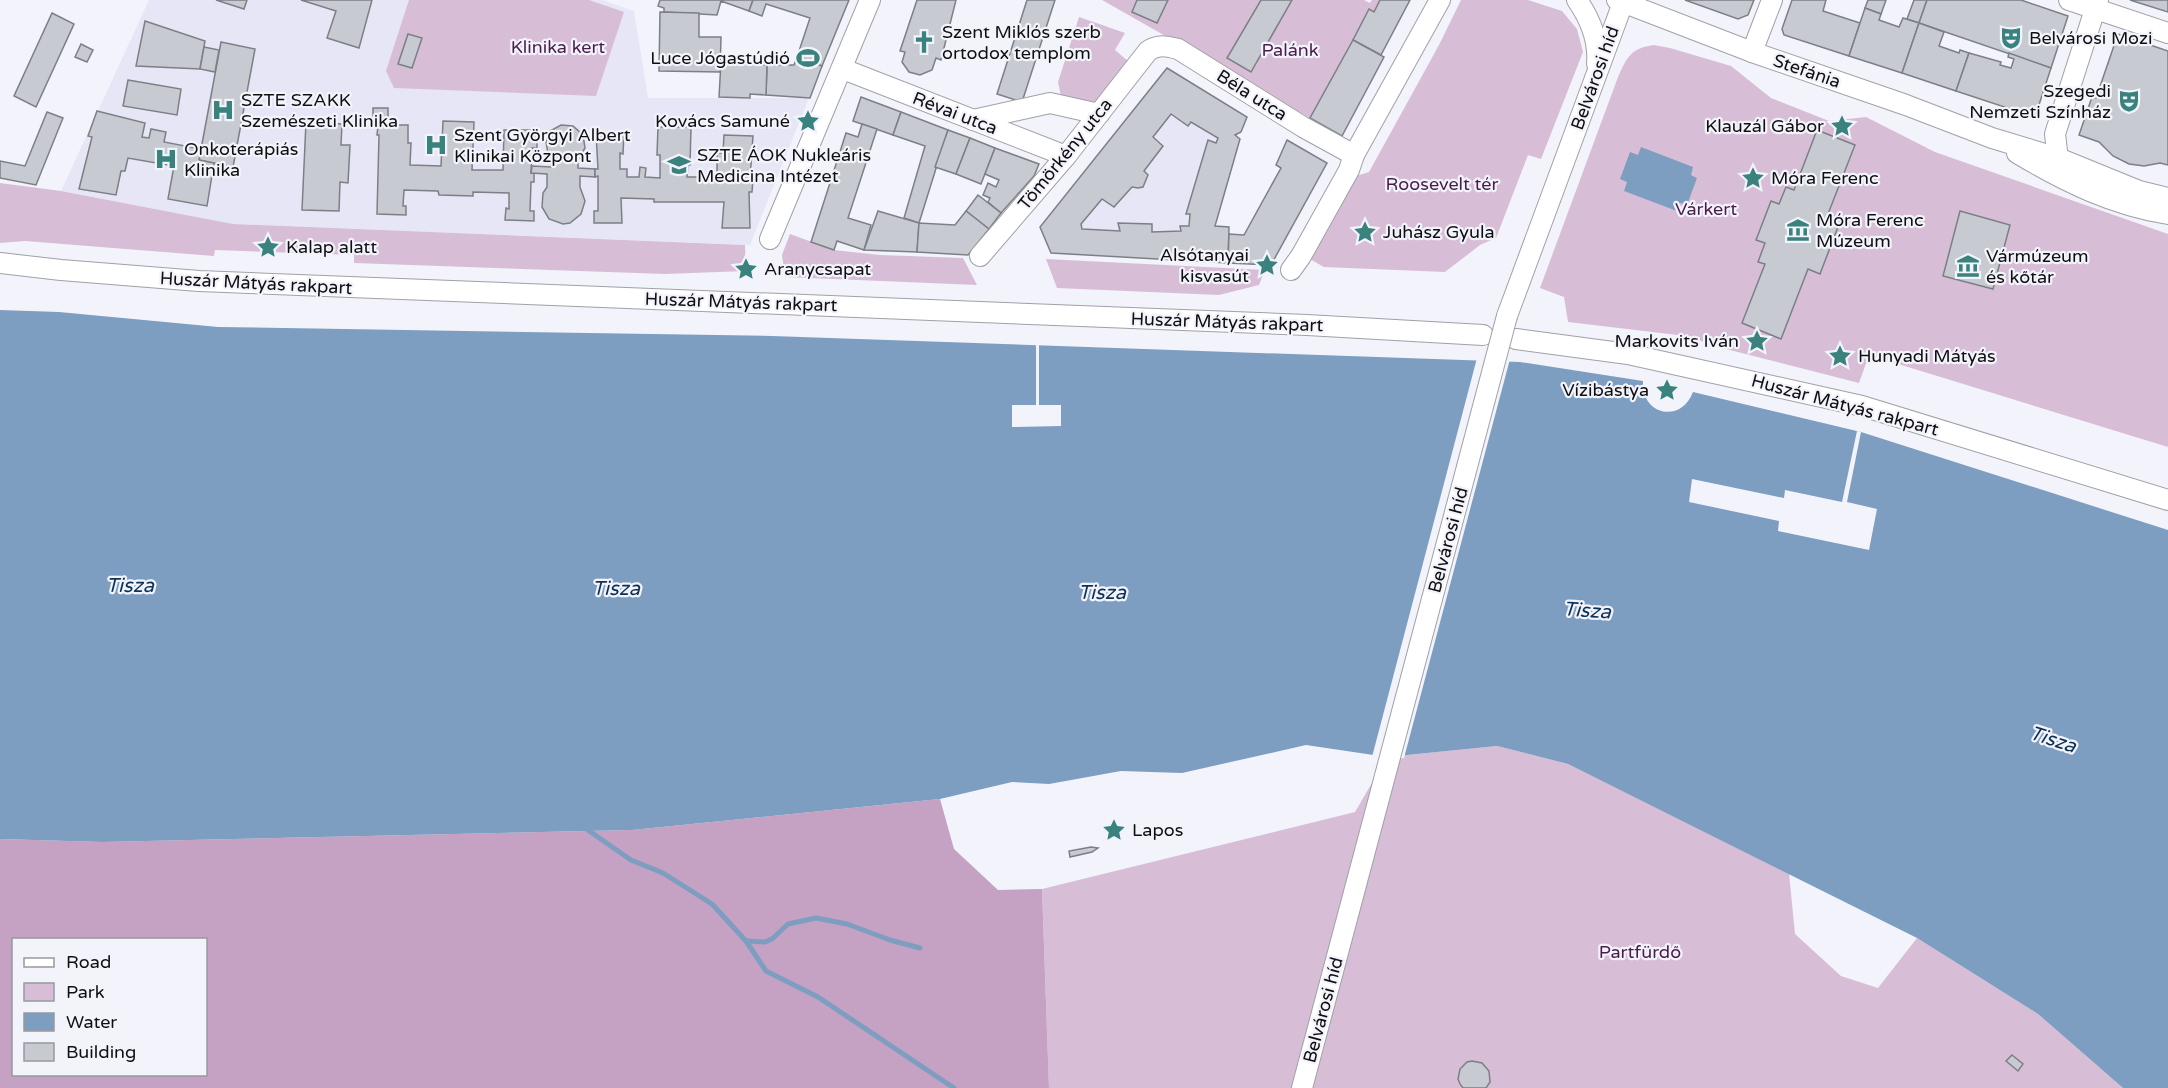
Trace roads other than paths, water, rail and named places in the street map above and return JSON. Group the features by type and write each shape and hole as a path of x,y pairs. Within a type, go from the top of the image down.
{"street":[{"path":"770,239 870,0"},
{"path":"1291,270 1349,170 1354,155 1440,0"},
{"path":"1577,0 1586,12 1594,31 1598,52 1597,73"},
{"path":"1752,52 1772,0"},
{"path":"2069,0 2096,5 2168,33"},
{"name":"Belvárosi híd","path":"1302,1088 1507,316 1597,73 1621,1"},
{"name":"Stefánia","path":"1621,1 1752,52 1906,105 1992,138 2058,159 2139,191 2168,198"},
{"path":"2057,151 2055,134 2096,5"},
{"name":"Béla utca","path":"1148,51 1155,46 1162,45 1178,49 1303,127 1354,155"},
{"name":"Tömörkény utca","path":"980,256 1066,156 1148,51"},
{"name":"Révai utca","path":"843,69 1066,156"},
{"path":"973,120 1050,103 1099,114"},
{"name":"Stefánia","path":"1992,138 2058,178 2136,208 2168,214"},
{"name":"Huszár Mátyás rakpart","path":"0,263 199,281 1283,324 1483,335"},
{"name":"Huszár Mátyás rakpart","path":"1516,339 1628,354 1862,406 2168,500"}],"water":[{"path":"1641,147 1693,167 1691,175 1697,178 1687,205 1680,203 1677,211 1624,191 1627,182 1620,179 1630,152 1638,155"},
{"name":"Tisza","path":"0,310 59,312 218,327 772,336 1520,362 1643,381 1644,393 1648,402 1663,411 1671,412 1680,409 1693,392 1861,432 2168,530 2168,1088 2123,1088 2038,1014 1917,938 1568,764 1497,746 1387,757 1306,745 1182,773 1121,771 1049,784 1012,782 940,799 632,830 102,842 0,839"}],"waterway":[{"path":"582,826 631,860 663,873 712,904 746,941 766,971 818,997 954,1088"},
{"path":"746,941 765,942 772,939 788,924 816,918 847,924 920,948"}],"place":[{"name":"Belvárosi Mozi","path":"2011,38"},
{"name":"Szent Miklós szerb ortodox templom","path":"924,42"},
{"name":"Luce Jógastúdió","path":"808,58"},
{"name":"Szegedi Nemzeti Színház","path":"2129,101"},
{"name":"SZTE SZAKK Szemészeti Klinika","path":"223,110"},
{"name":"Kovács Samuné","path":"808,121"},
{"name":"Klauzál Gábor","path":"1842,126"},
{"name":"Szent Györgyi Albert Klinikai Központ","path":"436,145"},
{"name":"Onkoterápiás Klinika","path":"166,159"},
{"name":"SZTE ÁOK Nukleáris Medicina Intézet","path":"679,165"},
{"name":"Móra Ferenc","path":"1753,178"},
{"name":"Móra Ferenc Múzeum","path":"1798,230"},
{"name":"Juhász Gyula","path":"1365,232"},
{"name":"Kalap alatt","path":"268,247"},
{"name":"Alsótanyai kisvasút","path":"1267,265"},
{"name":"Vármúzeum és kőtár","path":"1968,266"},
{"name":"Aranycsapat","path":"746,269"},
{"name":"Markovits Iván","path":"1757,341"},
{"name":"Hunyadi Mátyás","path":"1840,356"},
{"name":"Vízibástya","path":"1667,390"},
{"name":"Lapos","path":"1114,830"}],"park label":[{"name":"Klinika kert","path":"558,47"},
{"name":"Palánk","path":"1290,50"},
{"name":"Roosevelt tér","path":"1442,184"},
{"name":"Várkert","path":"1706,209"},
{"name":"Partfürdő","path":"1640,952"}]}
